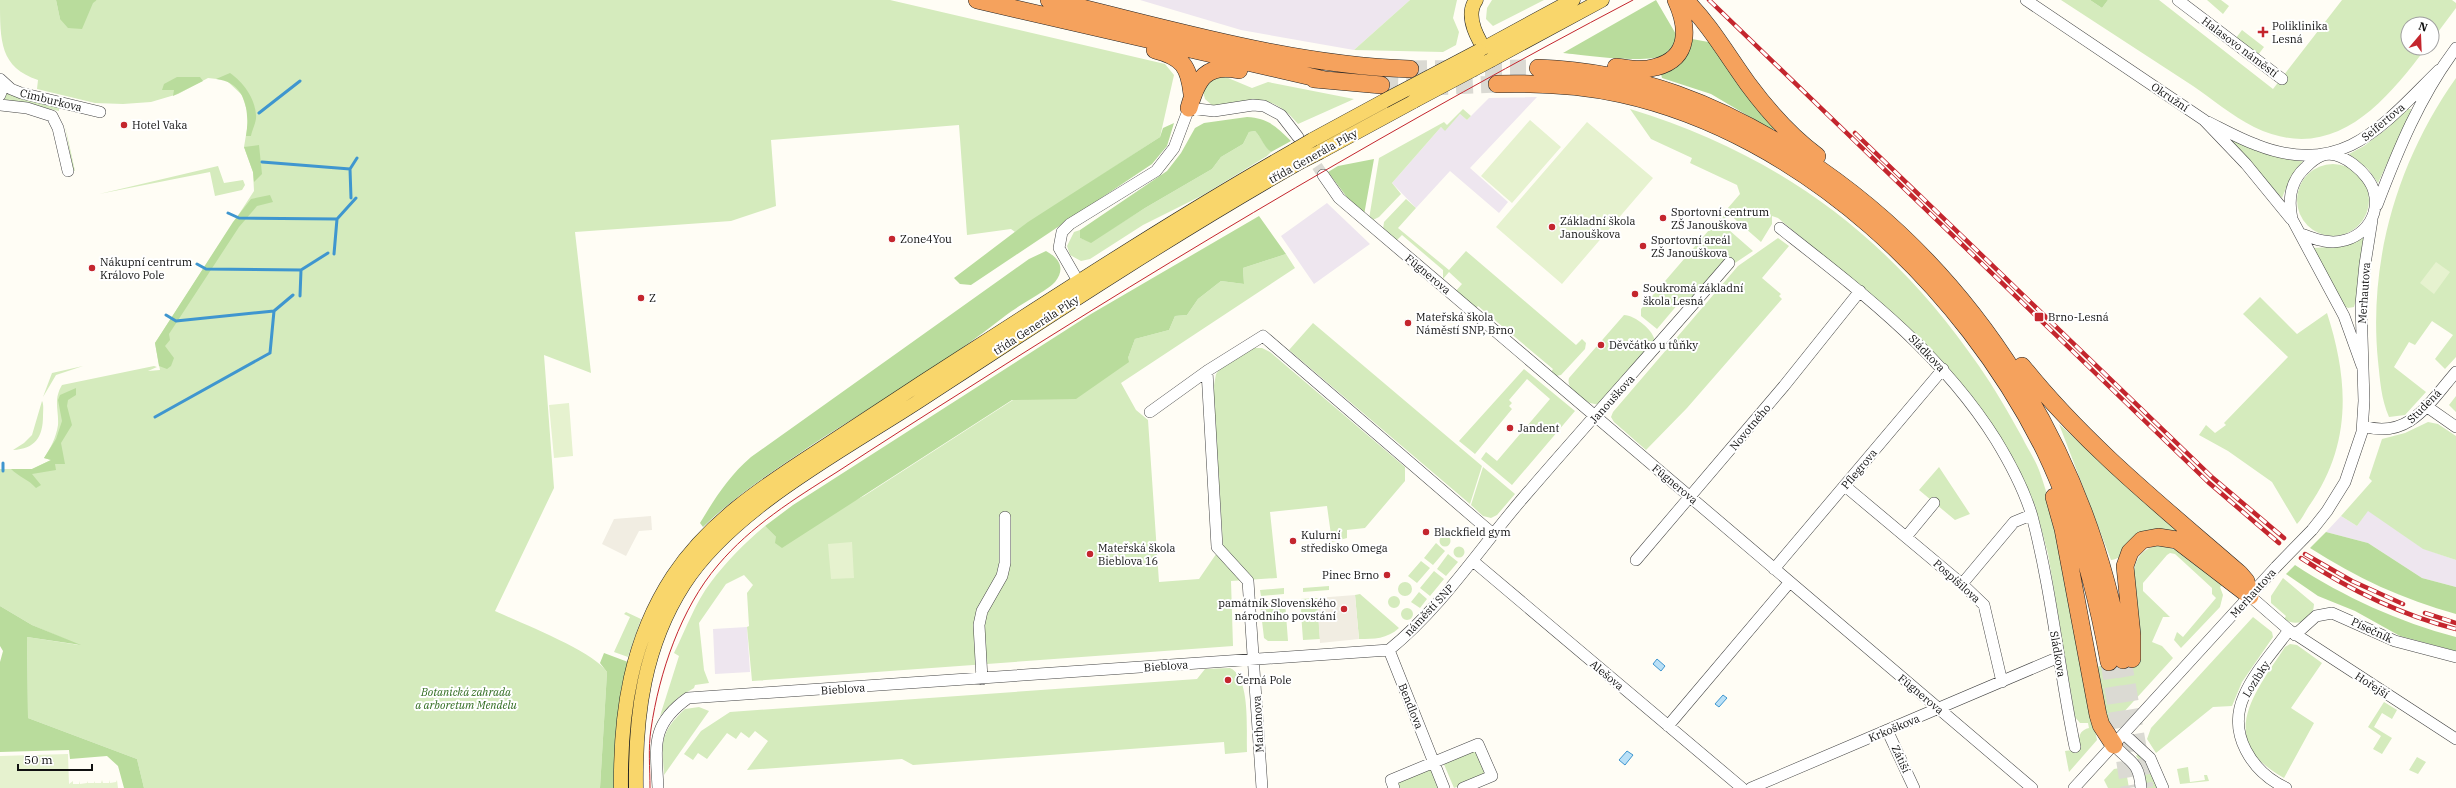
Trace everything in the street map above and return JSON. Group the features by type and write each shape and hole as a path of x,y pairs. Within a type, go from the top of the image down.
{"highway":[{"path":"977,0 1383,93"},
{"path":"1049,0 1309,60 1362,68 1410,69"},
{"path":"1676,0 1684,19 1684,38 1678,52 1668,62 1646,69 1586,66 1532,68 1588,71 1616,76 1656,86 1713,107 1763,133 1812,164 1886,221"},
{"path":"1685,0 1712,30 1747,83 1783,127 1862,194 1886,221 1922,256 1968,307 1999,337 2051,402 2083,436 2240,574 2246,581 2250,596"},
{"path":"1080,24 1122,42 1158,51 1176,58 1187,70 1190,101"},
{"path":"1190,101 1201,78 1217,68 1230,68 1275,78 1325,80"},
{"path":"1497,84 1560,85 1599,90 1641,99 1705,121 1786,164 1844,204 1914,267 1963,321 2008,386 2026,416 2058,480 2083,547 2102,619 2121,660"},
{"path":"1968,307 2018,376 2055,442 2070,474 2084,508 2108,583 2121,660"},
{"path":"2026,416 2037,454 2050,484 2063,529 2098,715 2101,725 2119,740"},
{"path":"2121,660 2132,634 2125,566 2130,552 2142,540 2158,537 2177,540 2250,596"}],"main road":[{"path":"1476,0 1473,5 1472,18 1485,52"},
{"name":"třída Generála Píky","path":"621,788 623,717 634,660 658,600 673,576 711,528 774,479 1082,288 1310,155 1414,102 1485,52 1573,0"},
{"name":"třída Generála Píky","path":"1310,155 1383,93 1485,52 1509,50 1602,0"},
{"name":"třída Generála Píky","path":"636,788 638,720 642,689 650,657 671,606 685,582 703,559 735,526 782,490 1082,288"}],"street":[{"name":"Okružní","path":"2026,0 2204,120 2246,164 2292,219"},
{"name":"Halasovo náměstí","path":"2178,0 2282,79"},
{"name":"Seifertova","path":"2204,120 2257,146 2276,151 2322,156 2344,150 2363,140 2385,123 2439,70 2456,48"},
{"name":"Seifertova","path":"2376,208 2405,135 2439,70"},
{"name":"Cimburkova","path":"0,95 2,82 21,93 100,112"},
{"name":"Fügnerova","path":"1190,101 1214,111 1264,106 1281,115 1339,198 1789,583 2032,788"},
{"path":"1082,288 1059,248 1062,232 1070,224 1156,171 1174,148 1190,101"},
{"name":"Cimburkova","path":"0,105 37,111 55,119 68,171"},
{"path":"2322,156 2340,157 2357,166 2369,179 2374,191 2376,208 2372,220 2356,236 2337,242 2324,241 2301,234 2292,219 2290,192 2305,167 2322,156"},
{"name":"Merhautova","path":"2074,788 2276,567 2312,530 2327,511 2345,482 2363,426 2361,304 2365,264 2372,220"},
{"name":"Sládkova","path":"1780,228 1860,291 1896,322 1943,369 1978,410 2010,463 2031,515 2044,568 2075,747"},
{"name":"Merhautova","path":"2301,234 2344,316 2362,366"},
{"name":"Janouškova","path":"1493,534 1729,263"},
{"name":"Novotného","path":"1636,560 1860,291"},
{"path":"1150,412 1207,371 1262,336 1493,534"},
{"name":"Pflegrova","path":"1774,569 1943,369"},
{"path":"1207,371 1217,547 1248,581 1254,660 1389,650"},
{"name":"Studená","path":"2363,426 2387,430 2401,427 2411,421 2456,372"},
{"path":"2426,406 2456,427"},
{"name":"Pospíšilova","path":"1845,486 1962,584 1984,605 2002,682"},
{"path":"1906,537 1934,503"},
{"path":"1962,584 2014,522 2031,515"},
{"path":"982,679 979,625 982,612 1002,576 1005,563 1005,517"},
{"name":"náměstí SNP","path":"1389,650 1411,632 1472,561 1493,534"},
{"name":"Alešova","path":"1472,561 1742,788"},
{"path":"1668,726 1789,583"},
{"path":"2250,596 2262,609 2292,633"},
{"name":"Písečník","path":"2292,633 2316,616 2332,613 2395,641 2456,657"},
{"name":"Hořejší","path":"2292,633 2456,739"},
{"name":"Lozíbky","path":"2286,788 2263,774 2251,760 2242,743 2239,720 2240,705 2249,686 2292,633"},
{"name":"Bendlova","path":"1389,650 1444,788"},
{"name":"Krkoškova","path":"1751,788 2059,657"},
{"name":"Bieblova","path":"658,788 658,733 665,720 676,707 688,698 1254,660"},
{"name":"Mathonova","path":"1254,660 1262,788"},
{"name":"Zátiší","path":"1887,730 1914,788"},
{"path":"2119,740 2136,765 2140,774 2141,788"},
{"path":"2119,740 2150,758 2163,788"},
{"path":"1394,788 1391,780 1478,744 1492,776 1463,788"}],"shaded area":[{"path":"1140,0 1410,0 1354,50 1241,30"},
{"path":"1537,97 1470,168 1508,202 1499,213 1450,171 1416,208 1392,183 1441,127 1445,130 1460,114 1467,120 1489,98"},
{"path":"1327,203 1370,244 1314,284 1281,236"},
{"path":"2368,510 2422,548 2456,560 2456,587 2422,578 2368,543 2326,532 2341,516 2357,526"},
{"path":"651,516 652,530 639,531 626,556 602,544 614,519"},
{"path":"1355,595 1359,639 1320,643 1317,598"},
{"path":"747,627 750,672 715,674 713,629"}],"green space":[{"name":"Botanická zahrada a arboretum Mendelu","path":"0,0 56,0 60,19 97,0 890,0 1165,64 1174,75 1160,137 1015,232 1011,229 967,235 959,125 771,140 776,206 731,221 575,232 591,373 544,355 554,488 495,611 573,647 600,664 607,672 600,788 144,788 137,759 28,718 27,637 79,645 32,625 0,606 0,469 32,469 51,460 44,458 53,442 57,430 57,400 59,390 62,385 154,366 157,367 148,371 160,370 155,343 254,191 253,172 244,147 249,117 242,95 226,80 208,78 178,94 151,102 123,104 95,103 37,89 38,80 25,75 16,68 9,60 5,51 2,40"},
{"path":"56,0 97,0 93,3 82,29 68,28 60,19"},
{"path":"1410,0 1457,0 1453,18 1459,32 1456,45 1443,52 1354,50"},
{"path":"1492,0 1544,0 1493,26 1486,19 1487,8"},
{"path":"1656,0 1677,36 1672,46 1665,54 1646,59 1632,59 1563,53"},
{"path":"2061,0 2090,0 2102,8 2108,0 2159,0 2273,89 2342,0 2452,0 2456,3 2456,8 2440,29 2440,16 2400,16 2400,56 2420,56 2392,90 2373,108 2353,123 2331,134 2308,139 2282,137 2246,123 2193,86"},
{"path":"2090,0 2108,0 2102,8"},
{"path":"2207,0 2221,0 2229,6 2223,14"},
{"path":"2242,30 2264,47 2258,55 2236,38"},
{"path":"1692,39 1714,43 1775,127 1772,130 1711,94 1662,78 1661,74 1673,68 1681,61 1687,52"},
{"path":"230,73 248,91 255,109 256,117 251,136 246,136 246,108 240,92 226,81 216,79"},
{"path":"1221,75 1252,88 1268,82 1354,99 1298,124 1279,106 1260,100 1249,100 1213,106 1205,99 1202,88 1209,78"},
{"path":"177,77 200,77 203,81 173,96 174,90 162,90 164,84"},
{"path":"2456,78 2456,357 2445,369 2435,359 2453,335 2432,321 2415,345 2409,342 2394,367 2426,392 2405,415 2389,417 2384,403 2380,382 2376,323 2378,286 2383,249 2392,212 2403,177 2418,143"},
{"path":"4,93 59,108 59,111 3,99"},
{"path":"1463,109 1471,116 1467,120 1460,114 1445,131 1441,127 1392,183 1401,194 1379,217 1373,220 1369,219 1379,158 1444,122 1447,125"},
{"path":"1630,109 1684,128 1735,150 1783,177 1827,206 1869,240 1908,278 1945,320 1985,375 2012,419 2037,466 2049,500 2071,596 2097,740 2069,772 2065,751 2080,749 2079,739 2081,733 2085,729 2089,728 2088,723 2080,723 2075,717 2048,554 2035,505 2012,459 1945,366 1898,318 1778,218 1772,216 1772,224 1761,242 1729,214 1721,223 1753,251 1735,263 1728,258 1694,297 1684,297 1657,329 1641,316 1641,309 1740,194 1737,185 1690,163 1692,158 1651,139"},
{"path":"2406,109 2411,109 2410,114 2378,183 2368,169 2349,154 2364,146 2388,128"},
{"path":"1247,117 1261,119 1272,124 1291,141 1271,152 1255,131 1249,132 1243,144 1221,157 1212,169 1145,208 1091,243 1080,238 1080,230 1167,171 1181,153 1195,128 1204,123"},
{"path":"1530,120 1561,147 1512,203 1481,176"},
{"path":"1587,122 1653,178 1562,284 1496,227"},
{"path":"1174,123 1167,146 1152,164 971,285 960,284 954,278 1028,222 1160,137 1163,128"},
{"path":"65,125 75,171 73,171"},
{"path":"1255,131 1271,152 1267,156 1203,195 1143,225 1090,259 1081,261 1070,255 1067,246 1074,232 1080,230 1080,238 1091,242 1145,208 1212,169 1221,157 1243,144 1249,132"},
{"path":"2227,138 2277,156 2303,161 2291,176 2282,198"},
{"path":"259,145 262,174 254,182 253,172 244,147"},
{"path":"1374,159 1364,215 1346,196 1328,172 1338,166"},
{"path":"2333,164 2353,170 2363,180 2369,200 2363,220 2353,230 2333,236 2313,230 2303,220 2297,200 2303,180 2313,170"},
{"path":"218,166 224,183 243,180 245,185 242,190 215,196 210,172 99,194"},
{"path":"270,195 273,202 257,206 239,227 169,334 170,340 165,346 174,358 171,366 167,369 159,366 155,343 233,222 251,199"},
{"path":"1406,199 1416,208 1398,228 1449,270 1466,251 1576,345 1582,339 1586,343 1585,349 1561,375 1556,376 1551,372 1553,369 1478,306 1476,308 1455,292 1462,284 1449,272 1443,279 1443,270 1402,235 1396,241 1383,229 1384,222"},
{"path":"1259,216 1286,254 1243,268 1244,284 1221,281 1198,299 1187,315 1175,316 1169,330 1135,339 1128,358 1129,362 1076,399 1012,400 782,548 775,543 776,537 765,526 793,505 1091,314"},
{"path":"2364,237 2356,300 2354,307 2348,308 2344,306 2313,248 2346,246"},
{"path":"1778,238 1789,246 1762,278 1781,294 1779,296 1782,299 1687,408 1646,450 1614,422 1611,417 1613,412 1738,266"},
{"path":"1046,251 1051,254 1060,264 1060,272 1058,277 1051,286 1010,312 939,364 824,437 777,469 731,502 703,527 700,523 717,496 729,480 751,457 1029,259"},
{"path":"1286,254 1295,268 1121,383 1136,410 1148,420 1159,582 1199,579 1223,544 1213,391 1216,374 1223,365 1249,348 1262,348 1270,352 1405,467 1405,481 1365,528 1347,530 1347,538 1332,542 1327,506 1270,512 1277,578 1231,581 1233,646 752,681 747,627 749,626 747,593 753,585 744,575 726,584 699,623 704,670 709,683 695,685 694,688 679,697 660,716 679,656 674,653 700,599 717,574 743,546 765,526 776,537 864,496 1013,400 1026,399 1128,358 1135,339 1169,330 1175,316 1187,315 1198,299 1221,281 1244,284 1243,268"},
{"path":"2436,262 2450,272 2434,294 2420,283"},
{"path":"2260,297 2297,334 2327,313 2340,363 2342,412 2339,436 2333,460 2323,483 2297,524 2272,482 2228,451 2199,435 2206,425 2215,433 2226,425 2224,423 2288,357 2243,314"},
{"path":"1624,315 1634,318 1649,329 1655,343 1599,404 1589,403 1578,397 1570,388 1569,378"},
{"path":"1313,323 1482,466 1470,504 1289,350"},
{"path":"83,366 56,375 43,397 52,373"},
{"path":"1524,369 1575,411 1512,485 1481,459 1486,452 1497,461 1550,399 1527,379 1509,400 1512,403 1509,406 1512,409 1475,454 1459,441"},
{"path":"76,388 76,395 68,400 67,406 72,425 61,443 65,464 55,464 56,470 32,474 41,485 36,488 11,469 32,469 51,460 44,458 56,439 62,421 58,400 60,395"},
{"path":"2456,396 2456,412 2449,405"},
{"path":"42,401 43,423 39,436 27,447 13,450 24,443 32,435"},
{"path":"569,403 573,456 554,458 549,405"},
{"path":"2428,422 2438,424 2456,436 2456,560 2423,549 2368,511 2357,526 2341,516 2372,481 2369,478 2382,439 2405,433"},
{"path":"2059,424 2122,481 2185,533 2165,530 2149,531 2140,536 2122,556 2111,560"},
{"path":"1483,467 1515,494 1497,515 1491,518 1483,516 1471,505"},
{"path":"1939,467 1970,514 1955,520 1919,490"},
{"path":"2326,532 2368,543 2422,578 2456,587 2456,614 2418,602 2380,587 2344,569 2310,548"},
{"path":"1445,535 1449,537 1451,541 1449,545 1445,547 1441,545 1439,541 1441,537"},
{"path":"852,542 854,578 831,579 828,544"},
{"path":"1436,543 1445,551 1433,565 1424,558"},
{"path":"2159,545 2177,550 2223,585 2220,587 2223,595 2220,607 2181,648 2174,640 2177,632 2183,637 2216,598 2212,594 2212,588 2175,554 2170,553 2167,555 2143,583 2143,591 2170,617 2163,617 2152,642 2162,646 2173,658 2112,725 2104,717 2094,667 2140,660 2139,621 2133,581 2134,569 2138,558 2146,550"},
{"path":"1459,546 1463,548 1465,552 1463,556 1459,558 1455,556 1453,552 1455,548"},
{"path":"1448,554 1458,562 1446,576 1437,569"},
{"path":"1421,561 1430,568 1417,583 1408,576"},
{"path":"2295,565 2333,588 2372,607 2414,624 2456,637 2456,651 2400,636 2355,611 2318,596 2286,574"},
{"path":"1434,571 1444,579 1430,596 1420,588"},
{"path":"2283,578 2314,604 2311,614 2304,621 2294,623 2289,622 2284,619 2286,616 2271,603 2271,596"},
{"path":"1405,582 1410,584 1412,589 1410,594 1405,596 1400,594 1398,589 1400,584"},
{"path":"1329,586 1329,590 1303,592 1303,588"},
{"path":"1284,588 1284,594 1261,596 1260,590"},
{"path":"1419,592 1427,599 1420,608 1411,602"},
{"path":"1360,594 1399,628 1385,636 1359,639 1355,595"},
{"path":"1396,596 1399,597 1399,607 1392,608 1389,607 1388,600 1389,597"},
{"path":"1317,598 1320,639 1303,640 1300,599"},
{"path":"1285,601 1288,641 1268,641 1264,638 1260,604"},
{"path":"0,606 32,625 81,645 27,637 28,718 137,759 144,788 124,788 118,766 107,756 70,759 69,750 0,752 0,662 3,651 0,646"},
{"path":"1409,608 1412,609 1412,619 1405,620 1402,619 1401,612 1402,609"},
{"path":"626,612 641,619 628,657 614,652 630,617 624,614"},
{"path":"2253,617 2272,632 2273,637 2242,682 2232,706 2213,707 2156,753 2147,739 2151,728"},
{"path":"2290,644 2297,645 2322,663 2291,708 2314,723 2284,778 2263,763 2251,748 2246,732 2247,716 2253,699 2262,682 2285,647"},
{"path":"604,653 628,662 621,690 615,788 600,788 607,672 600,663"},
{"path":"1230,668 1237,673 1244,693 1247,719 1247,752 1225,754 1224,742 913,765 902,759 747,770 768,741 755,731 749,738 741,732 736,739 727,733 707,759 698,753 693,760 684,754 701,731 730,712 1197,679 1205,669"},
{"path":"2384,702 2397,710 2392,719 2382,713 2374,727 2392,738 2382,754 2373,749 2381,736 2368,727"},
{"path":"699,707 709,711 664,775 663,746 666,732 670,725 685,709"},
{"path":"1475,748 1487,769 1485,776 1454,788 1443,762"},
{"path":"2139,753 2145,760 2159,788 2146,788 2144,767 2136,756"},
{"path":"68,754 69,784 73,781 73,784 79,784 80,781 80,784 87,783 87,781 88,783 94,783 94,781 95,783 101,783 102,780 103,783 109,783 109,780 110,783 116,782 117,780 118,788 0,788 0,756"},
{"path":"2417,757 2426,762 2418,774 2409,770"},
{"path":"1430,767 1438,788 1398,788 1397,782"},
{"path":"2188,767 2190,782 2205,780 2204,775 2207,775 2209,781 2180,784 2177,769"},
{"path":"2120,768 2126,771 2129,788 2108,788 2104,780 2114,769"}],"water":[{"path":"1657,659 1665,666 1661,671 1653,664"},
{"path":"1723,695 1727,698 1719,707 1715,704"},
{"path":"1627,751 1633,755 1625,765 1619,760"}],"waterway":[{"path":"259,113 300,81"},
{"path":"262,162 350,169 357,158"},
{"path":"350,169 351,198"},
{"path":"228,213 239,218 337,219 356,198"},
{"path":"334,254 337,219"},
{"path":"197,264 206,269 301,270 328,253"},
{"path":"300,296 301,270"},
{"path":"166,315 176,321 274,311 293,295"},
{"path":"155,417 270,353 274,311"},
{"path":"3,463 3,471"}],"tunnel":[{"path":"1410,69 1526,68"},
{"path":"1381,85 1429,87 1497,84"},
{"path":"1317,166 1323,175"},
{"path":"2123,660 2145,788"},
{"path":"2109,662 2129,788"}],"tram line":[{"path":"650,788 649,751 651,729 660,686 674,642 693,601 705,582 718,565 744,538 805,492 1129,287 1379,139 1633,0"}],"railway":[{"path":"1709,0 2208,482 2279,543"},
{"path":"1855,133 2213,478 2284,538"},
{"path":"2305,554 2352,581 2403,604"},
{"path":"2301,558 2337,580 2395,609 2456,629"},
{"path":"2425,613 2456,623"}],"place":[{"name":"Poliklinika Lesná","path":"2263,32"},
{"name":"Hotel Vaka","path":"124,125"},
{"name":"Sportovní centrum ZŠ Janouškova","path":"1663,218"},
{"name":"Základní škola Janouškova","path":"1552,227"},
{"name":"Zone4You","path":"892,239"},
{"name":"Sportovní areál ZŠ Janouškova","path":"1643,246"},
{"name":"Nákupní centrum Královo Pole","path":"92,268"},
{"name":"Soukromá základní škola Lesná","path":"1635,294"},
{"name":"Z","path":"641,298"},
{"name":"Brno-Lesná","path":"2039,317"},
{"name":"Mateřská škola Náměstí SNP, Brno","path":"1408,323"},
{"name":"Děvčátko u tůňky","path":"1601,345"},
{"name":"Jandent","path":"1510,428"},
{"name":"Blackfield gym","path":"1426,532"},
{"name":"Kulurní středisko Omega","path":"1293,541"},
{"name":"Mateřská škola Bieblova 16","path":"1090,554"},
{"name":"Pinec Brno","path":"1387,575"},
{"name":"památník Slovenského národního povstání","path":"1344,609"},
{"name":"Černá Pole","path":"1228,680"}]}
